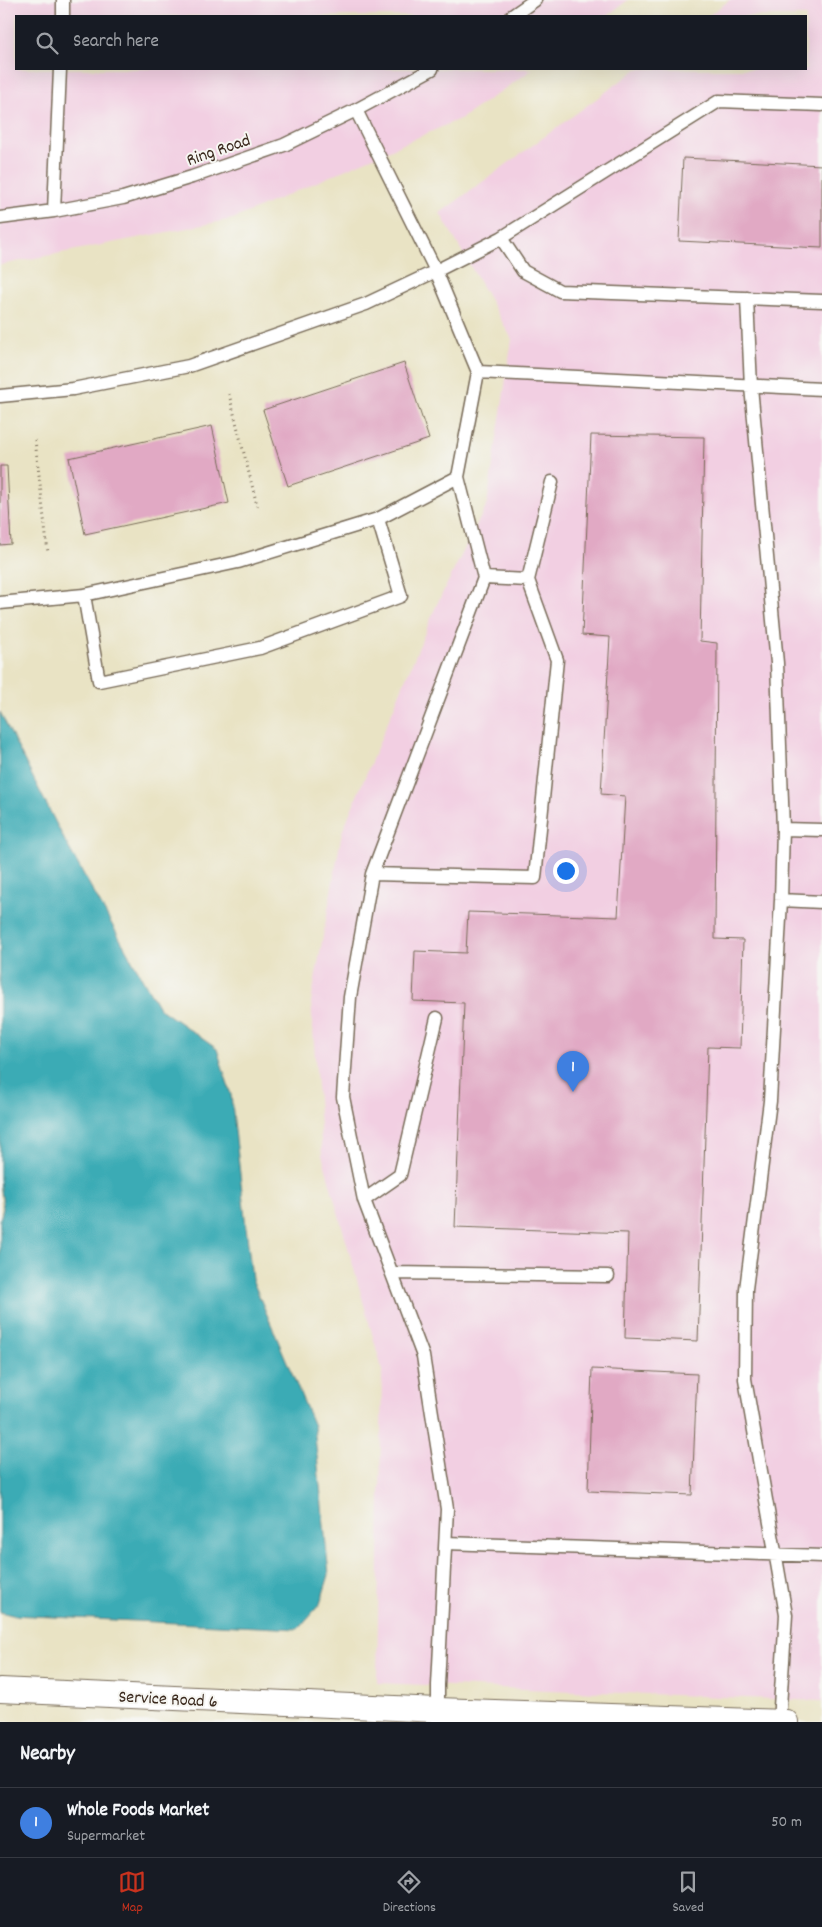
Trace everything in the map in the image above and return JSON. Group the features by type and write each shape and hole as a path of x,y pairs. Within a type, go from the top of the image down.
{"street":[{"name":"Service Road 6","path":"0,1690 438,1716 786,1722"}],"lane":[{"path":"63,0 63,15"},
{"path":"513,15 535,0"},
{"path":"54,211 60,70"},
{"name":"Ring Road","path":"0,218 54,211 123,198 192,177 284,145 356,110 430,70"},
{"path":"0,396 73,388 189,366 366,304 501,238 719,101 822,105"},
{"path":"356,110 436,271 478,372 458,477 484,578 372,874 350,997 343,1097 364,1200 422,1356 447,1509 438,1716"},
{"path":"501,238 523,271 560,291 822,301"},
{"path":"747,298 751,387 777,663 783,828 770,1101 746,1289 744,1378 786,1615 779,1722"},
{"path":"478,372 751,387 822,389"},
{"path":"0,604 84,595 238,562 378,519 458,477"},
{"path":"372,874 535,878 557,660 528,580 552,482"},
{"path":"84,595 99,681 260,648 401,596 378,519"},
{"path":"484,578 528,580"},
{"path":"783,828 822,830"},
{"path":"781,900 822,902"},
{"path":"364,1200 400,1174 437,1018"},
{"path":"392,1273 608,1276"},
{"path":"446,1543 822,1556"}],"path":[{"path":"229,394 258,509"},
{"path":"35,440 48,553"}],"shaded area":[{"path":"0,0 628,0 608,15 15,15 15,70 532,70 462,118 233,219 0,265"},
{"path":"730,0 822,0 822,1701 377,1683 382,1369 322,1155 311,1002 342,832 436,606 487,504 512,339 440,213 636,70 807,70 807,15 709,15"}],"water":[{"path":"0,712 66,843 159,1008 217,1049 231,1095 252,1279 314,1426 329,1575 320,1604 298,1629 12,1615 0,1612 0,1220 3,1208 0,1179"}],"building":[{"path":"683,158 822,165 822,248 679,241"},
{"path":"404,363 429,439 288,486 263,410"},
{"path":"212,426 229,503 85,534 69,458"},
{"path":"591,435 704,437 700,641 717,643 715,939 743,940 740,1048 708,1047 698,1341 625,1338 628,1233 455,1227 464,1003 413,1001 415,951 466,953 468,912 618,917 625,796 601,794 610,637 582,635"},
{"path":"0,466 7,466 11,544 0,545"},
{"path":"592,1369 697,1374 692,1495 588,1491"}],"place":[{"name":"Whole Foods Market","path":"573,1092"}]}
